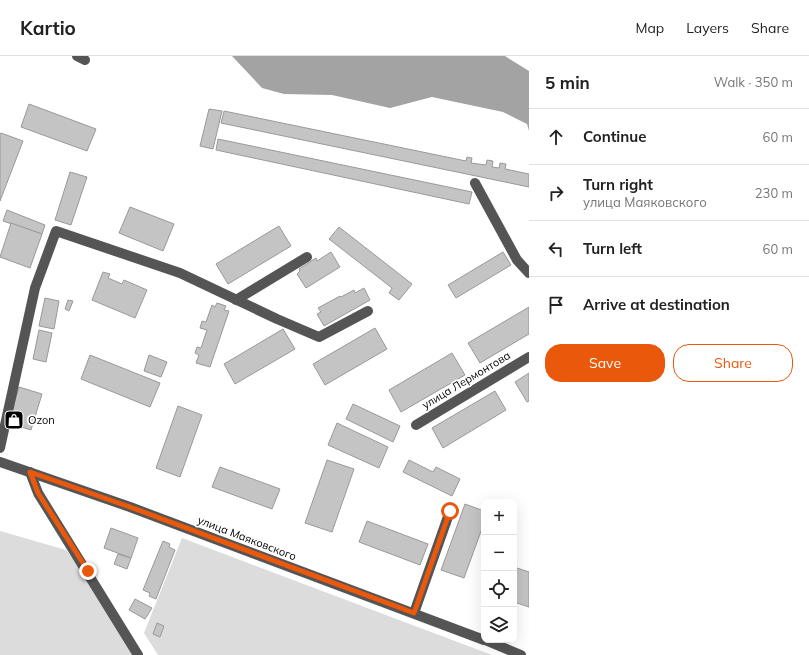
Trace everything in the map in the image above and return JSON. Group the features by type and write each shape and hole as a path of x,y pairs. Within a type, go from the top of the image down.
{"street":[{"path":"475,183 517,260 529,273"},
{"path":"0,448 35,288 56,231 180,273 319,337 368,311"},
{"path":"236,300 306,257"},
{"name":"улица Лермонтова","path":"416,425 529,356"},
{"name":"улица Маяковского","path":"0,462 130,507 481,639"},
{"path":"30,472 38,493 138,655"},
{"path":"414,613 450,511"},
{"name":"улица Маяковского","path":"491,643 521,655"}],"shaded area":[{"path":"232,56 505,56 529,71 529,131 527,124 503,112 432,97 390,108 332,95 284,94 262,88"},
{"path":"0,531 66,550 88,577 135,655 0,655"},
{"path":"182,538 492,655 158,655 144,633"}],"building":[{"path":"29,104 96,129 87,151 21,127"},
{"path":"209,109 222,111 213,149 200,146"},
{"path":"224,111 466,161 467,157 472,158 471,163 486,165 487,160 493,161 492,167 499,168 500,163 506,164 505,169 529,174 529,187 221,123"},
{"path":"1,133 23,141 0,201 0,134"},
{"path":"218,139 472,192 469,204 216,150"},
{"path":"70,172 87,177 71,225 55,220"},
{"path":"130,207 174,224 163,251 119,233"},
{"path":"7,210 45,225 42,234 3,221"},
{"path":"11,223 42,234 30,268 0,257"},
{"path":"279,226 291,246 228,284 216,264"},
{"path":"339,227 412,284 399,300 389,293 392,288 329,239"},
{"path":"331,252 340,267 306,288 297,274 300,271 299,269 316,258 317,261"},
{"path":"503,252 511,265 456,298 448,285"},
{"path":"103,272 110,274 108,278 122,284 124,280 147,290 135,318 92,300"},
{"path":"364,288 370,300 324,326 317,314 321,312 318,308 340,296 341,297 354,290 355,293"},
{"path":"45,298 59,301 54,329 39,326"},
{"path":"68,300 73,301 69,311 65,309"},
{"path":"217,303 226,306 224,310 229,311 210,367 196,363 199,355 195,353 197,347 201,348 207,330 200,328 202,321 206,322 212,305 215,307"},
{"path":"529,307 529,334 480,363 468,343"},
{"path":"375,328 387,349 325,385 313,364"},
{"path":"283,329 295,349 235,384 224,364"},
{"path":"39,330 52,333 46,362 33,359"},
{"path":"452,353 465,375 401,412 389,390"},
{"path":"90,355 160,383 150,407 81,379"},
{"path":"149,355 167,362 161,377 144,371"},
{"path":"529,373 529,401 527,402 515,382"},
{"path":"19,387 42,394 31,430 8,423"},
{"path":"495,391 506,410 443,448 432,428"},
{"path":"353,404 400,426 393,442 346,419"},
{"path":"178,406 202,415 180,477 156,468"},
{"path":"337,423 388,447 379,468 328,445"},
{"path":"327,460 354,469 332,532 305,523"},
{"path":"409,460 433,472 436,467 460,479 452,496 403,472"},
{"path":"220,467 280,489 272,509 212,487"},
{"path":"465,504 481,510 481,531 464,578 441,570"},
{"path":"367,521 428,544 420,565 359,542"},
{"path":"111,528 138,538 131,558 104,548"},
{"path":"163,541 170,544 169,547 175,550 156,599 149,596 150,593 143,590"},
{"path":"118,554 131,558 127,569 114,564"},
{"path":"517,568 529,572 529,607 517,603"},
{"path":"135,599 152,608 145,619 129,610"},
{"path":"157,623 164,626 160,637 153,634"}],"place":[{"name":"Ozon","path":"14,420"}],"route":[{"path":"88,571 38,493 30,472 130,507 414,613 450,511"}]}
